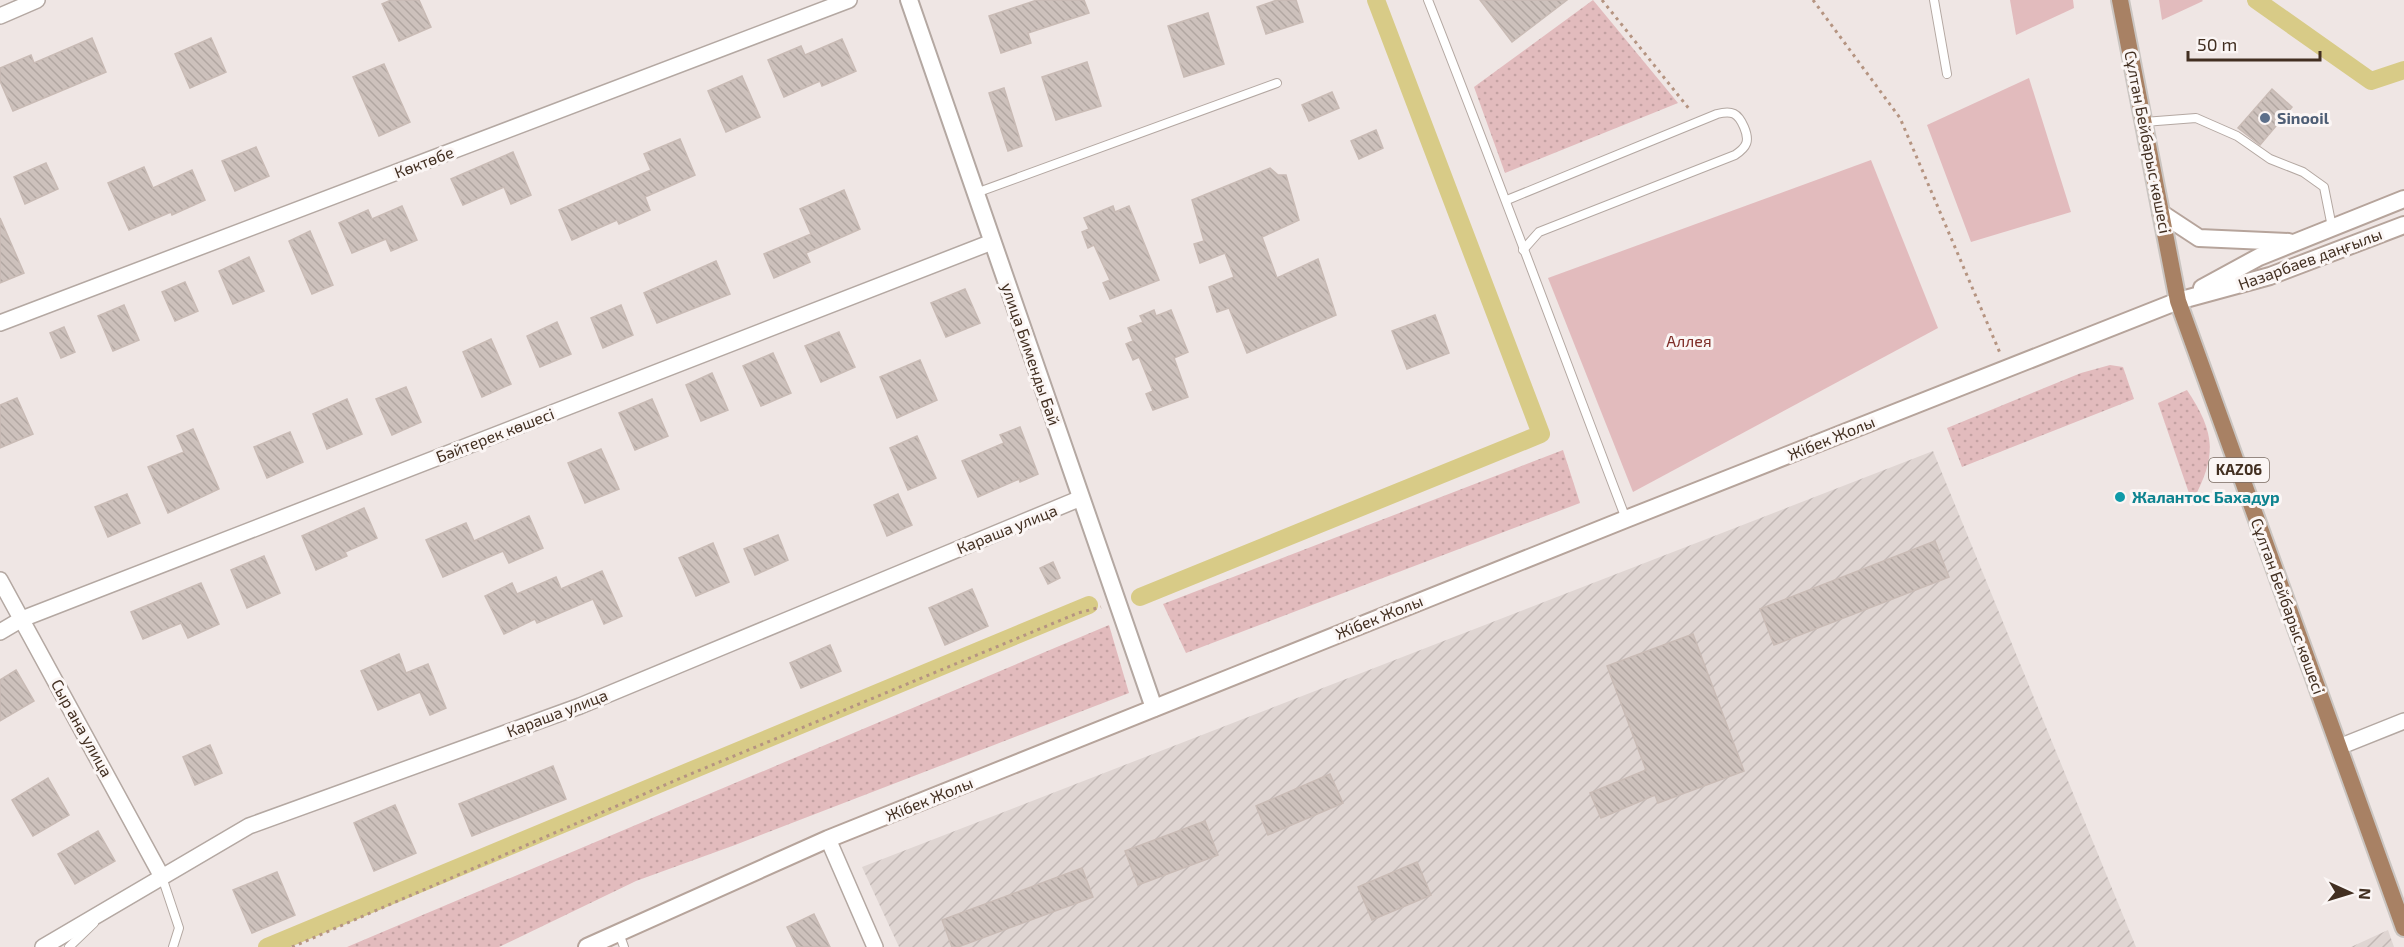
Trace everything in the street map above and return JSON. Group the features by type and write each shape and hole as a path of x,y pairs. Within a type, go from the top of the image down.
{"main road":[{"name":"улица Бименды Бай","path":"909,0 1154,708"},
{"name":"Сұлтан Бейбарыс көшесі","path":"2120,0 2178,301 2404,928"},
{"name":"Назарбаев даңғылы","path":"2178,301 2259,257 2404,199"},
{"path":"2161,213 2199,238 2296,242"},
{"name":"Назарбаев даңғылы","path":"2178,301 2270,276 2404,225"},
{"name":"Жібек Жолы","path":"586,947 622,940 828,839 1626,519 2178,301"}],"street":[{"path":"0,16 37,0"},
{"name":"Көктөбе","path":"0,323 849,0"},
{"name":"Бәйтерек көшесі","path":"0,632 22,619 992,242"},
{"name":"Караша улица","path":"43,947 249,826 580,706 1082,498"},
{"name":"Сыр ана улица","path":"0,580 162,877"},
{"path":"2339,747 2404,721"},
{"path":"828,839 875,947"}],"lane":[{"path":"1428,0 1507,200 1523,250 1626,519"},
{"path":"1934,0 1947,74"},
{"path":"976,193 1277,83"},
{"path":"1507,200 1717,114 1733,112 1740,117 1748,135 1748,142 1744,150 1735,155 1539,232 1523,250"},
{"path":"2145,122 2196,118 2237,136 2270,159 2303,172 2324,187 2332,227"},
{"path":"162,877 179,928 172,947"},
{"path":"69,947 110,908"}],"path":[{"path":"1602,0 1690,110"},
{"path":"1813,0 1900,118 2007,368"},
{"path":"292,947 681,778 1078,613 1117,604"}],"shaded area":[{"path":"1933,451 2136,947 899,947 862,867"},
{"path":"2388,930 2394,947 2351,947"}],"green space":[{"path":"1593,0 1678,103 1505,173 1474,87"},
{"path":"2010,0 2073,0 2074,8 2016,35"},
{"path":"2159,0 2202,0 2203,1 2162,20"},
{"path":"2029,78 2071,212 1971,242 1927,125"},
{"name":"Аллея","path":"1871,160 1938,328 1633,492 1548,278"},
{"path":"2110,365 2123,367 2134,399 1962,467 1947,428 2081,373"},
{"path":"2187,390 2204,420 2210,445 2206,471 2192,502 2158,403"},
{"path":"1563,450 1580,503 1186,653 1163,604"},
{"path":"1109,625 1129,693 636,881 499,947 347,947"}],"building":[{"path":"391,0 419,0 431,27 399,41 382,4"},
{"path":"1037,0 1084,0 1089,13 1028,33 1031,43 1001,53 989,16"},
{"path":"1277,0 1296,0 1303,22 1266,34 1257,7"},
{"path":"1480,0 1567,0 1512,42"},
{"path":"1208,13 1224,64 1184,77 1168,26"},
{"path":"92,38 106,72 13,111 0,81 0,68 31,55 34,63"},
{"path":"211,38 226,72 190,88 175,54"},
{"path":"842,39 856,71 822,86 820,81 784,97 768,60 801,46 805,55"},
{"path":"1087,62 1101,106 1056,120 1042,77"},
{"path":"384,64 410,122 379,136 353,77"},
{"path":"742,76 760,117 726,132 708,91"},
{"path":"1004,88 1022,146 1008,151 989,93"},
{"name":"Sinooil","path":"2272,89 2292,107 2260,145 2238,128"},
{"path":"1332,92 1339,108 1309,121 1302,105"},
{"path":"1376,130 1383,148 1359,159 1351,141"},
{"path":"680,139 695,175 645,197 650,210 619,224 617,220 572,240 559,210 651,170 644,154"},
{"path":"256,147 269,176 235,191 222,161"},
{"path":"513,152 531,195 511,204 504,187 463,205 451,179"},
{"path":"46,163 58,189 25,204 14,177"},
{"path":"144,167 153,188 192,170 205,200 172,215 171,212 129,230 108,183"},
{"path":"1270,168 1278,175 1286,175 1299,220 1262,237 1277,278 1318,259 1336,315 1247,353 1229,308 1217,312 1209,287 1234,277 1225,253 1200,263 1194,244 1204,241 1192,200"},
{"path":"844,190 860,229 806,253 810,262 774,278 764,254 811,234 800,209"},
{"path":"402,206 417,240 391,251 386,239 352,253 339,223 368,210 372,219"},
{"path":"1113,206 1115,212 1129,206 1159,280 1110,299 1103,283 1110,280 1094,245 1088,248 1082,232 1089,229 1084,218"},
{"path":"0,218 24,273 0,283"},
{"path":"310,231 333,285 312,294 289,241"},
{"path":"249,257 264,291 233,304 219,271"},
{"path":"716,261 730,294 657,323 644,293"},
{"path":"185,282 198,311 175,321 162,292"},
{"path":"965,289 980,323 946,337 931,303"},
{"path":"124,305 139,340 113,351 98,316"},
{"path":"621,305 633,335 603,348 591,318"},
{"path":"1154,310 1156,316 1171,310 1188,352 1174,358 1188,397 1153,410 1146,394 1153,391 1139,357 1133,360 1126,344 1133,341 1128,328 1143,322 1140,316"},
{"path":"1435,315 1449,353 1407,369 1392,331"},
{"path":"557,322 571,354 540,367 527,336"},
{"path":"64,327 75,352 61,358 50,333"},
{"path":"839,332 855,367 821,382 805,346"},
{"path":"491,339 511,384 482,397 463,352"},
{"path":"773,353 791,393 761,406 743,366"},
{"path":"920,360 937,400 897,418 880,377"},
{"path":"712,373 728,410 701,421 686,385"},
{"path":"406,387 421,422 392,435 376,399"},
{"path":"17,398 33,434 0,448 0,405"},
{"path":"347,399 362,434 327,449 313,414"},
{"path":"652,399 668,436 635,450 619,413"},
{"path":"1020,427 1038,474 1020,482 1019,479 978,497 962,461 1004,443 1000,435"},
{"path":"193,429 219,489 168,513 148,467 184,452 177,436"},
{"path":"290,432 303,462 267,478 254,447"},
{"path":"917,436 936,478 908,490 890,448"},
{"path":"601,449 619,489 585,503 568,463"},
{"path":"127,494 140,523 108,537 95,507"},
{"path":"898,494 912,525 887,536 874,505"},
{"path":"364,508 377,538 345,552 347,556 316,570 302,536"},
{"path":"529,516 543,548 509,563 503,551 443,577 426,540 466,523 474,541"},
{"path":"778,535 788,560 755,575 744,549"},
{"path":"1935,541 1949,577 1774,645 1760,609"},
{"path":"713,543 729,582 696,596 679,558"},
{"path":"264,556 280,593 247,608 231,570"},
{"path":"1053,562 1060,578 1048,584 1040,568"},
{"path":"602,571 622,616 604,624 593,599 537,623 535,619 504,634 485,596 512,583 517,594 556,577 561,589"},
{"path":"201,583 219,624 188,638 181,623 143,639 131,612"},
{"path":"972,589 988,626 945,645 929,608"},
{"path":"1693,634 1744,771 1658,803 1655,795 1601,818 1590,793 1646,770 1607,666"},
{"path":"830,645 841,671 801,688 790,663"},
{"path":"399,654 406,673 428,664 446,708 430,715 420,692 378,710 361,671"},
{"path":"16,670 34,701 0,721 0,680"},
{"path":"210,745 222,773 195,785 183,757"},
{"path":"553,766 566,799 472,836 459,804"},
{"path":"1330,774 1343,803 1268,835 1256,806"},
{"path":"48,778 69,815 33,836 12,800"},
{"path":"395,805 416,853 374,871 354,823"},
{"path":"1205,821 1218,855 1138,885 1125,851"},
{"path":"98,831 115,861 75,884 58,854"},
{"path":"1417,862 1431,895 1372,920 1358,887"},
{"path":"1082,868 1093,897 958,947 952,947 942,920"},
{"path":"277,872 295,915 252,933 233,890"},
{"path":"814,914 830,947 797,947 787,927"}],"waterway":[{"path":"1140,597 1541,434 1376,0"},
{"path":"2256,0 2371,81 2404,70"},
{"path":"267,947 1089,605"}],"place":[{"name":"Sinooil","path":"2265,118"},
{"name":"Жалантос Бахадур","path":"2120,497"}]}
